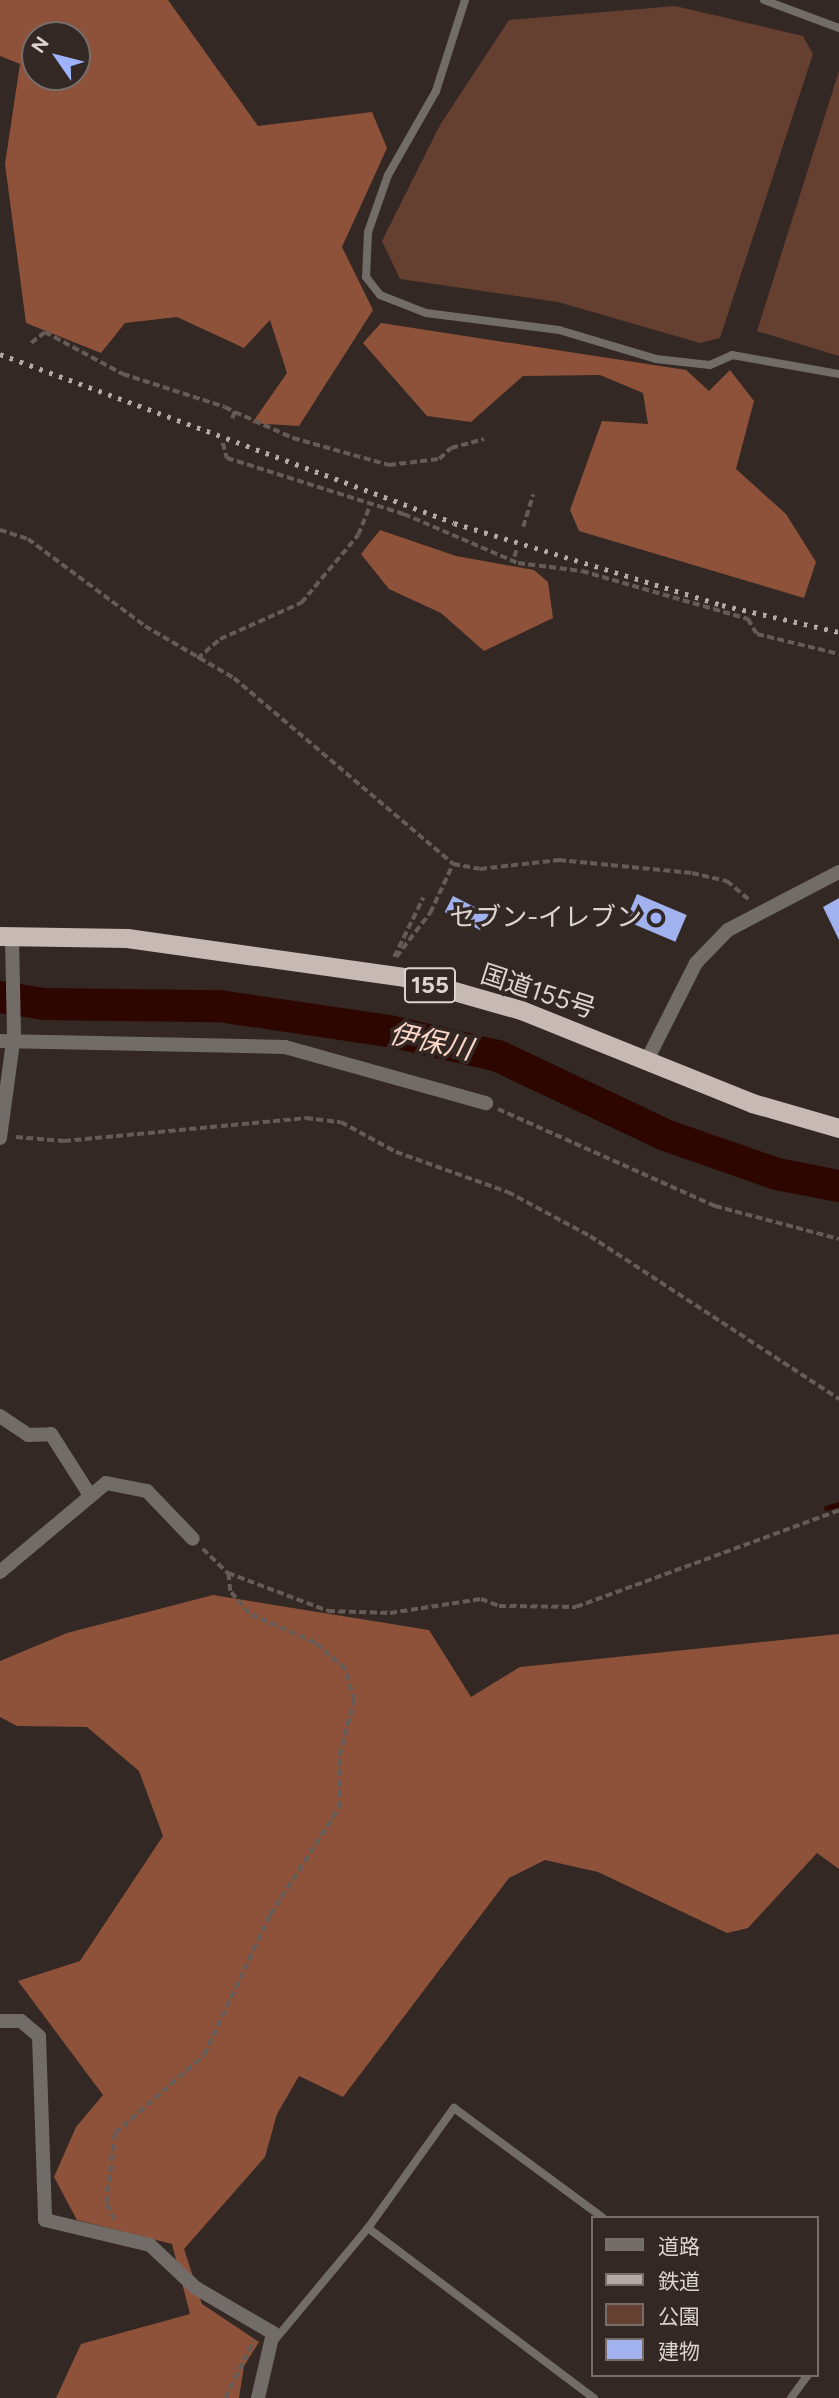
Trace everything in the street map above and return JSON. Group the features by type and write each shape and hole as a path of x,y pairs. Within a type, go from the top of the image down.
{"highway":[{"name":"国道155号","path":"6,936 127,937 393,967 521,1010 648,1058 752,1103 839,1128"}],"street":[{"path":"648,1058 696,963 728,930 839,872"},
{"path":"1,1136 9,1040 6,936"},
{"path":"9,1040 285,1046 486,1103"},
{"path":"0,1416 28,1434 51,1434 88,1492"},
{"path":"0,1572 88,1492 106,1483 136,1486 193,1539"},
{"path":"0,2021 21,2021 39,2036 45,2220 150,2245 196,2288 273,2333 258,2398"}],"lane":[{"path":"464,0 436,91 388,175 368,232 366,277 380,295 426,313 559,330 656,359 710,365 732,355 839,373"},
{"path":"764,0 839,28"},
{"path":"273,2342 368,2228 454,2108 600,2216"},
{"path":"368,2228 594,2398"},
{"path":"791,2398 807,2377"}],"path":[{"path":"31,343 45,332 123,374 235,412 293,438 390,465 439,459 451,448 484,439"},
{"path":"232,420 235,412"},
{"path":"223,443 227,458 370,505 514,557 524,565 582,571 748,620 757,634 839,654"},
{"path":"523,527 533,495"},
{"path":"197,659 220,639 301,603 358,534 370,505"},
{"path":"0,530 28,539 197,659 234,678 453,864 480,869 559,860 692,873 727,881 748,894 757,913"},
{"path":"514,557 517,548"},
{"path":"393,967 430,913 453,864"},
{"path":"393,967 396,941 423,898"},
{"path":"486,1103 715,1206 839,1238"},
{"path":"1,1136 64,1141 306,1118 341,1122 396,1152 508,1192 590,1236 839,1399"},
{"path":"193,1539 228,1573 328,1611 390,1613 481,1598 499,1606 576,1608 839,1510"},
{"path":"116,2222 106,2203 115,2133 204,2055 270,1915 339,1808 339,1756 354,1701 345,1669 315,1643 249,1614 230,1591 228,1573"},
{"path":"225,2398 257,2336"}],"green space":[{"path":"675,6 803,36 813,54 720,338 700,343 558,302 400,279 382,241 440,125 509,20"},
{"path":"839,71 839,356 757,331"}],"shaded area":[{"path":"0,0 168,0 258,126 372,112 387,148 342,247 373,310 299,426 252,423 287,373 270,320 244,348 177,317 125,323 101,353 26,323 5,164 20,64 0,56"},
{"path":"381,323 686,370 709,391 730,370 754,401 736,469 786,514 816,562 804,598 579,531 570,510 602,421 648,424 643,393 600,375 523,376 471,422 427,416 363,343"},
{"path":"380,530 456,556 534,570 548,582 553,618 484,651 441,613 389,589 361,554"},
{"path":"213,1595 429,1630 471,1697 520,1667 839,1634 839,1869 817,1853 748,1928 727,1933 598,1872 545,1860 509,1878 343,2097 299,2076 277,2114 265,2157 184,2249 202,2304 259,2342 244,2366 239,2398 56,2398 81,2344 190,2314 172,2244 77,2220 54,2177 76,2127 103,2095 18,1981 80,1961 163,1836 139,1771 87,1727 17,1726 0,1717 0,1661 67,1633"}],"building":[{"name":"セブン-イレブン","path":"637,894 687,915 675,942 626,921"},
{"path":"453,896 489,914 480,930 445,912"},
{"path":"839,898 839,940 823,907"}],"waterway":[{"name":"伊保川","path":"0,997 44,1004 219,1006 389,1031 498,1056 665,1135 777,1174 839,1186"},
{"path":"826,1508 839,1504"}],"railway":[{"path":"0,354 454,523 722,605 839,632"}],"place":[{"name":"セブン-イレブン","path":"656,918"}]}
